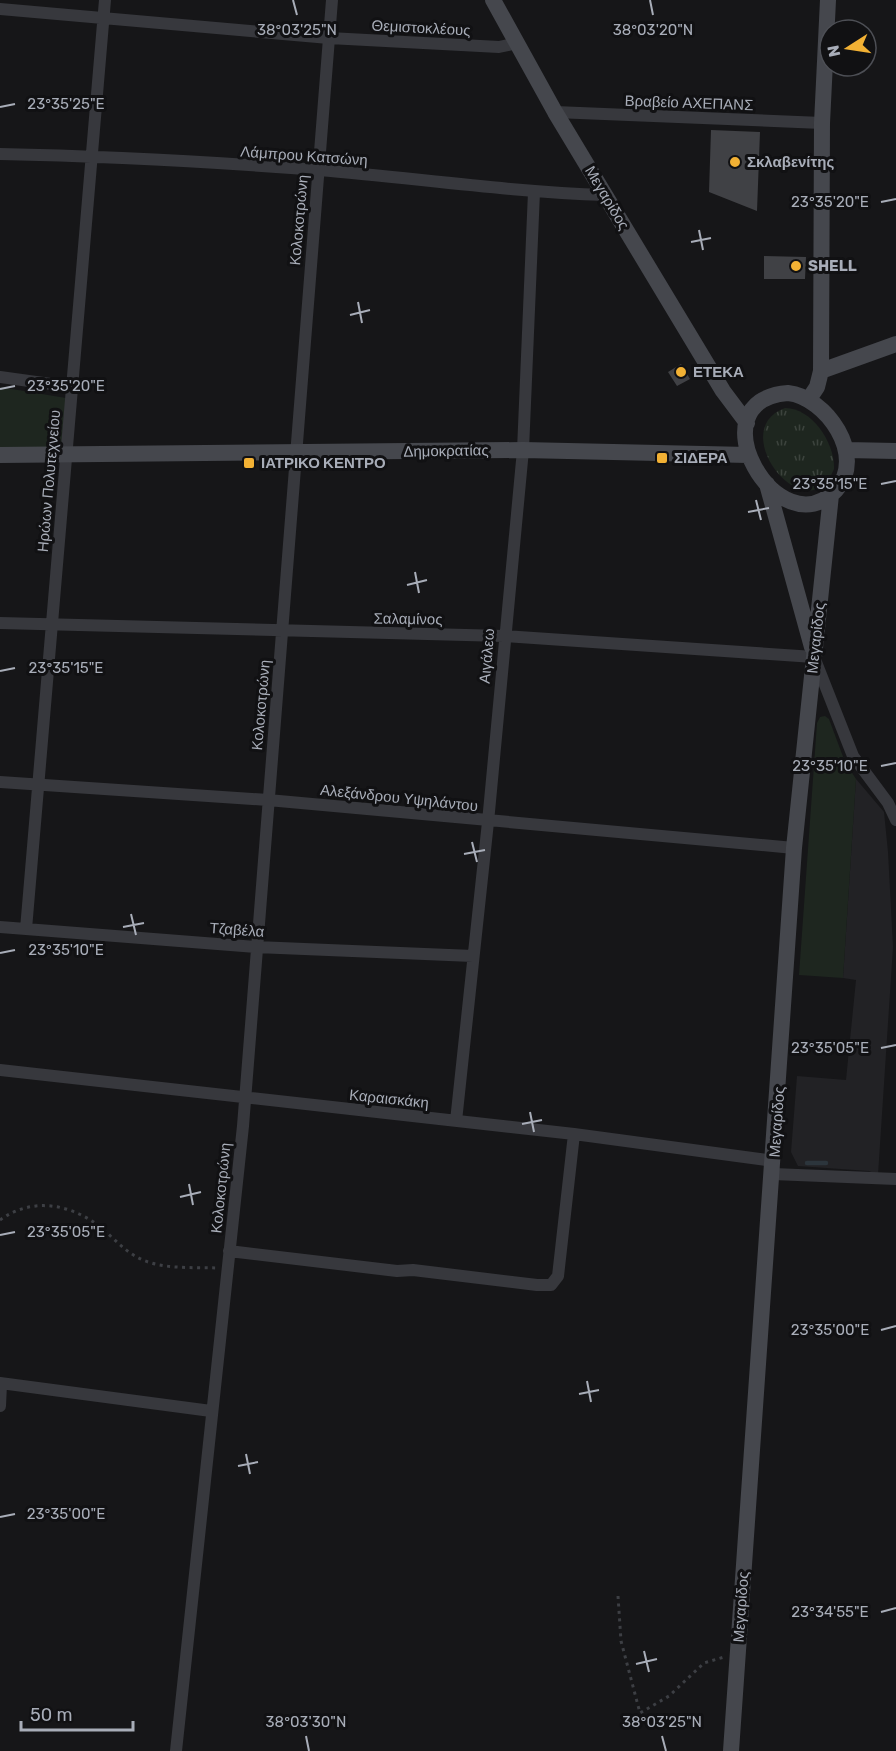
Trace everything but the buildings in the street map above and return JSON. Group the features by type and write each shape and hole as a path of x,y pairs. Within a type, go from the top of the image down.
{"street":[{"name":"Ηρώων Πολυτεχνείου","path":"26,928 105,0"},
{"name":"Κολοκοτρώνη","path":"176,1751 244,1099 332,0"},
{"name":"Μεγαρίδος","path":"493,0 555,112 723,391 747,423"},
{"path":"809,399 817,387 821,371 822,123 828,0"},
{"name":"Θεμιστοκλέους","path":"0,9 329,38 499,47 517,43"},
{"name":"Βραβείο ΑΧΕΠΑΝΣ","path":"555,112 822,123"},
{"name":"Λάμπρου Κατσώνη","path":"0,154 92,156 318,170 534,192 605,195"},
{"name":"Αιγάλεω","path":"456,1121 472,956 489,822 504,636 523,450 534,192"},
{"path":"821,371 896,344"},
{"path":"0,377 72,387"},
{"path":"788,393 809,399 825,414 846,450 847,468 844,477 831,495 814,502 799,503 783,498 767,483 748,455 744,441 747,423 756,407 774,396 788,393"},
{"name":"Δημοκρατίας","path":"0,455 523,450 748,455"},
{"path":"846,450 896,451"},
{"path":"767,483 814,657 853,756 888,803 896,820"},
{"name":"Μεγαρίδος","path":"731,1751 774,1168 794,848 831,495"},
{"name":"Σαλαμίνος","path":"0,623 504,636 814,657"},
{"name":"Αλεξάνδρου Υψηλάντου","path":"0,782 268,800 489,822 794,848"},
{"name":"Τζαβέλα","path":"0,927 256,947 472,956"},
{"name":"Καραισκάκη","path":"0,1071 574,1134 774,1168 896,1179"},
{"path":"229,1251 397,1271 413,1270 537,1285 551,1284 558,1276 574,1134"},
{"path":"0,1406 1,1384 211,1411"}],"path":[{"path":"0,1220 21,1208 45,1205 66,1208 94,1223 135,1256 159,1265 227,1269"},
{"path":"618,1596 621,1641 640,1713 669,1696 704,1663 738,1654"}],"shaded area":[{"path":"856,779 884,812 888,852 893,947 878,1175 869,1171 798,1166 791,1152 797,1076 846,1080 856,980 843,978"}],"green space":[{"path":"0,387 72,399 69,452 0,451"},
{"path":"785,408 795,410 813,420 831,448 834,469 822,486 806,490 791,485 776,472 767,454 763,436 768,420"},
{"path":"825,716 829,719 845,762 856,779 843,978 799,975 817,723 820,717"}],"waterway":[{"path":"807,1163 826,1163"}],"place":[{"name":"Σκλαβενίτης","path":"735,162"},
{"name":"SHELL","path":"796,266"},
{"name":"ΕΤΕΚΑ","path":"681,372"},
{"name":"ΣΙΔΕΡΑ","path":"662,458"},
{"name":"ΙΑΤΡΙΚΟ ΚΕΝΤΡΟ","path":"249,463"}]}
